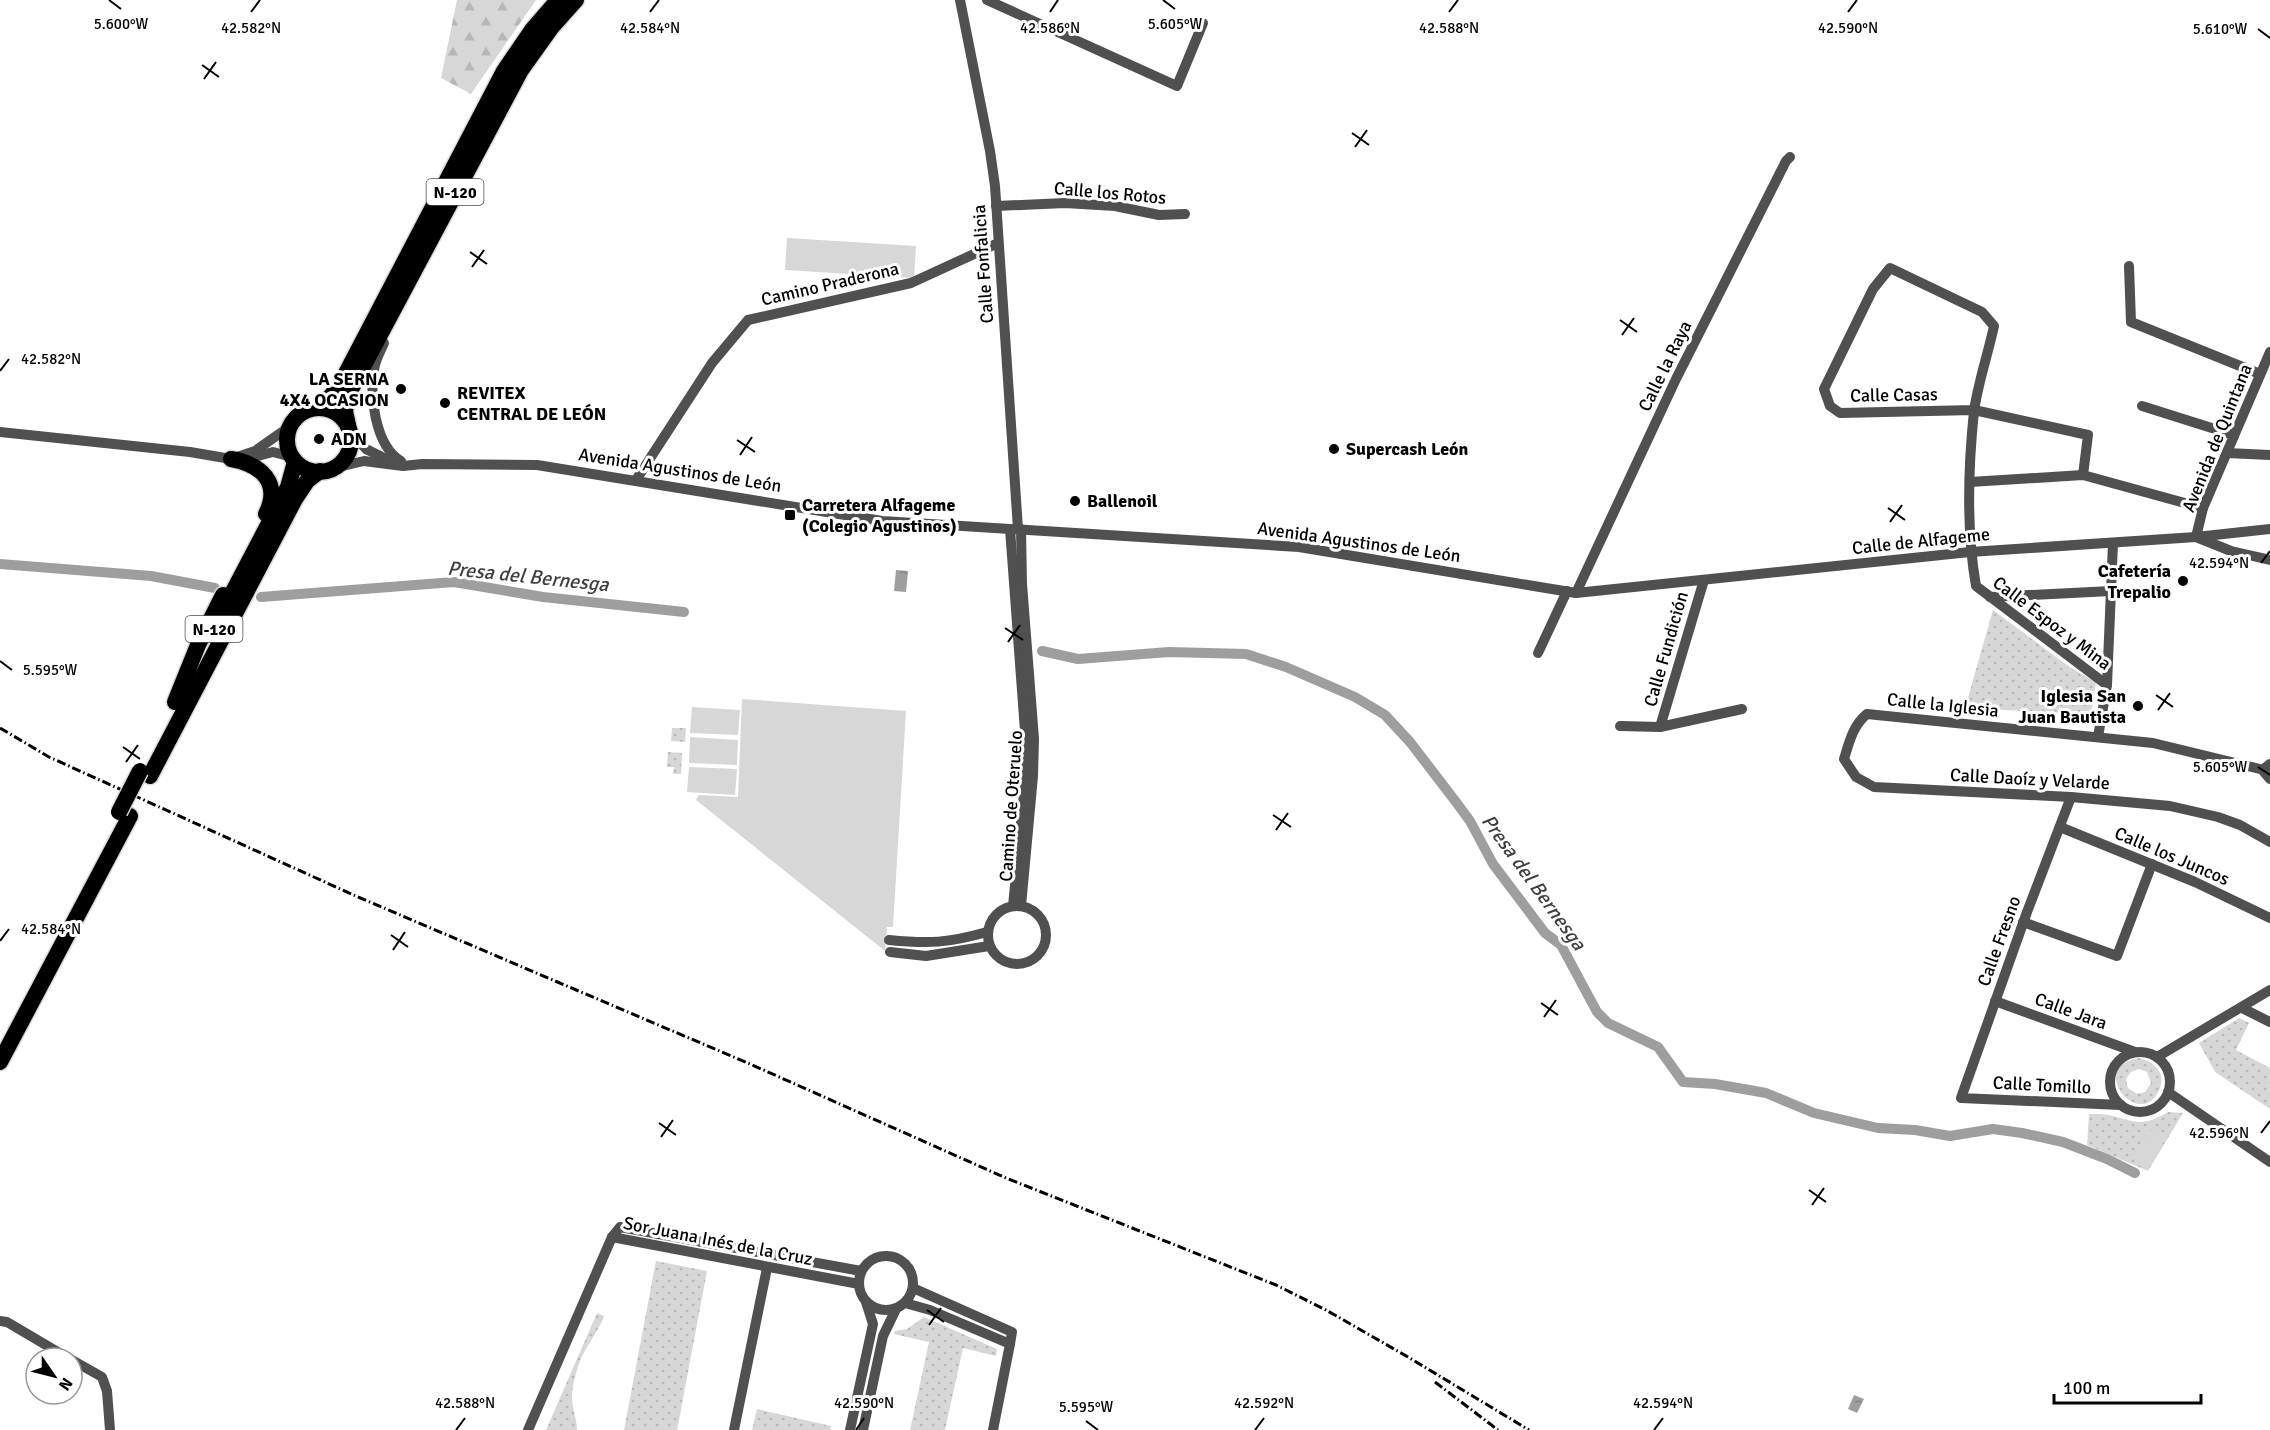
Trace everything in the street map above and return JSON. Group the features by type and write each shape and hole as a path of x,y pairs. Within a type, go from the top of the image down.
{"highway":[{"name":"N-120","path":"319,407 341,383 504,71 532,30 558,0"},
{"name":"N-120","path":"349,428 345,411 348,395 448,206 521,70 551,28 576,0"},
{"path":"319,407 334,411 349,428 348,452 345,459 327,470 307,469 294,459 287,444 289,427 303,412 319,407"},
{"name":"N-120","path":"145,773 175,702 288,487 294,459"},
{"path":"175,702 198,645 272,499 270,485 265,475 252,464 237,460"},
{"name":"N-120","path":"0,1062 145,773 295,499 308,481 327,470"},
{"name":"N-120","path":"0,1038 124,814"}],"street":[{"name":"Calle Fonfalicia","path":"960,0 990,151 996,206 1016,529"},
{"path":"987,0 1177,86 1203,23"},
{"name":"Calle la Raya","path":"1538,653 1790,157"},
{"name":"Calle los Rotos","path":"996,206 1065,203 1115,206 1160,215 1185,214"},
{"path":"401,461 388,451 376,417 372,388 375,366 448,206"},
{"name":"Camino Praderona","path":"636,480 712,363 748,320 910,283 998,243"},
{"path":"2128,266 2130,322 2260,374"},
{"name":"Calle Casas","path":"1890,268 1873,289 1824,389 1830,406 1840,413 1974,410 2088,435 2083,476"},
{"name":"Calle Espoz y Mina","path":"1890,268 1982,312 1994,326 1974,410 1970,482 1970,552 1976,586 2107,685"},
{"name":"Avenida de Quintana","path":"2196,537 2203,508 2270,352"},
{"path":"2142,406 2234,435"},
{"path":"237,460 255,451 289,427"},
{"name":"Avenida Agustinos de León","path":"349,428 357,441 372,454 422,464"},
{"path":"0,432 190,452 237,460 273,452 294,459"},
{"path":"2227,453 2270,455"},
{"name":"Avenida Agustinos de León","path":"327,470 364,461 393,466 537,465 882,521 1299,546 1571,592"},
{"path":"1970,482 2083,476 2203,508"},
{"name":"Camino de Oteruelo","path":"1016,529 1026,772 1017,906"},
{"name":"Calle de Alfageme","path":"1571,592 1970,552 2196,537 2270,529"},
{"path":"2196,537 2230,551 2270,560"},
{"path":"2098,737 2107,685 2113,543"},
{"name":"Calle Fundición","path":"1660,727 1704,580"},
{"path":"1990,597 2111,591"},
{"path":"1620,726 1660,727 1742,709"},
{"name":"Calle la Iglesia","path":"1867,714 2153,743 2268,771"},
{"name":"Calle Daoíz y Velarde","path":"1867,714 1861,719 1851,737 1844,759 1856,777 1874,787 2071,797 2170,806 2218,817 2240,825 2270,842"},
{"name":"Calle Fresno","path":"1961,1098 2023,922 2071,797"},
{"name":"Calle los Juncos","path":"2060,827 2195,882 2270,918"},
{"path":"2023,922 2117,956 2151,864"},
{"path":"1017,906 1033,910 1042,918 1046,930 1046,942 1041,954 1031,962 1019,965 1007,963 996,957 989,946 987,932 992,920 1001,910 1017,906"},
{"path":"889,940 926,943 956,941 987,932"},
{"path":"890,952 926,956 989,946"},
{"path":"2157,1057 2270,990"},
{"name":"Calle Jara","path":"1995,1000 2135,1052"},
{"path":"2242,1008 2270,1022"},
{"path":"2135,1052 2157,1057 2168,1073 2168,1092 2157,1106 2148,1110 2130,1110 2121,1105 2113,1095 2110,1084 2111,1073 2116,1063 2135,1052"},
{"path":"2168,1092 2270,1162"},
{"name":"Calle Tomillo","path":"1961,1098 2121,1105"},
{"name":"Sor Juana Inés de la Cruz","path":"859,1284 612,1237 620,1227 861,1271"},
{"path":"528,1430 612,1237"},
{"path":"850,1430 873,1324 859,1284 861,1271 873,1259 882,1256 899,1258 911,1271 913,1288 883,1336 863,1430"},
{"path":"734,1430 767,1268"},
{"path":"913,1288 1012,1332 993,1430"},
{"path":"866,1302 880,1310 900,1306 930,1310 1010,1344"},
{"path":"0,1320 48,1346"},
{"path":"84,1367 102,1377 107,1391 110,1430"}],"green space":[{"path":"457,0 536,0 471,94 441,78"},
{"path":"787,238 916,246 914,278 785,270"},
{"path":"1993,610 2071,668 2096,682 2090,722 2069,721 2064,713 1965,708"},
{"path":"742,699 906,711 893,927 887,927 885,951 696,800 699,795 738,797"},
{"path":"692,707 740,710 738,735 690,733"},
{"path":"672,728 686,728 685,742 671,741"},
{"path":"690,737 738,740 737,765 689,763"},
{"path":"668,752 682,753 681,774 673,774 674,767 667,767"},
{"path":"689,767 737,769 735,795 687,792"},
{"path":"2239,1018 2249,1023 2236,1050 2270,1068 2270,1109 2215,1072 2199,1043"},
{"path":"2139,1058 2157,1068 2161,1082 2152,1100 2142,1104 2131,1101 2122,1094 2117,1084 2117,1073 2123,1064","holes":["2139,1069 2147,1072 2151,1083 2145,1092 2137,1094 2128,1088 2126,1079 2131,1072"]},
{"path":"2168,1112 2183,1113 2148,1171 2087,1145 2089,1114 2141,1122 2153,1120"},
{"path":"2149,1129 2165,1139 2148,1167 2132,1157"},
{"path":"656,1261 707,1271 679,1420 677,1430 624,1430"},
{"path":"597,1313 604,1316 603,1319 582,1356 573,1384 572,1402 577,1430 546,1430"},
{"path":"924,1317 997,1349 996,1356 963,1348 945,1430 910,1430 929,1342 894,1334 895,1331 907,1329"},
{"path":"757,1409 831,1426 830,1430 752,1430"}],"water":[{"path":"896,570 908,571 906,592 894,591"},
{"path":"1854,1395 1864,1399 1857,1413 1848,1409"}],"waterway":[{"name":"Presa del Bernesga","path":"0,564 151,576 215,588"},
{"name":"Presa del Bernesga","path":"261,597 454,582 543,597 684,612"},
{"name":"Presa del Bernesga","path":"1042,651 1078,659 1169,652 1246,654 1286,667 1355,697 1385,715 1410,742 1470,821 1493,864 1545,933 1561,945 1597,1012 1608,1023 1658,1047 1683,1082 1715,1084 1766,1093 1814,1113 1878,1128 1915,1130 1950,1136 1993,1129 2022,1133 2063,1142 2135,1173"}],"railway":[{"path":"0,728 49,757 358,897 750,1064 1006,1178 1276,1285 1326,1310 1529,1430"},
{"path":"1435,1382 1498,1430"}],"place":[{"name":"LA SERNA 4X4 OCASION","path":"401,389"},
{"name":"REVITEX CENTRAL DE LEÓN","path":"445,403"},
{"name":"ADN","path":"319,439"},
{"name":"Supercash León","path":"1334,449"},
{"name":"Ballenoil","path":"1075,501"},
{"name":"Carretera Alfageme (Colegio Agustinos)","path":"790,515"},
{"name":"Cafetería Trepalio","path":"2183,581"},
{"name":"Iglesia San Juan Bautista","path":"2138,706"}]}
